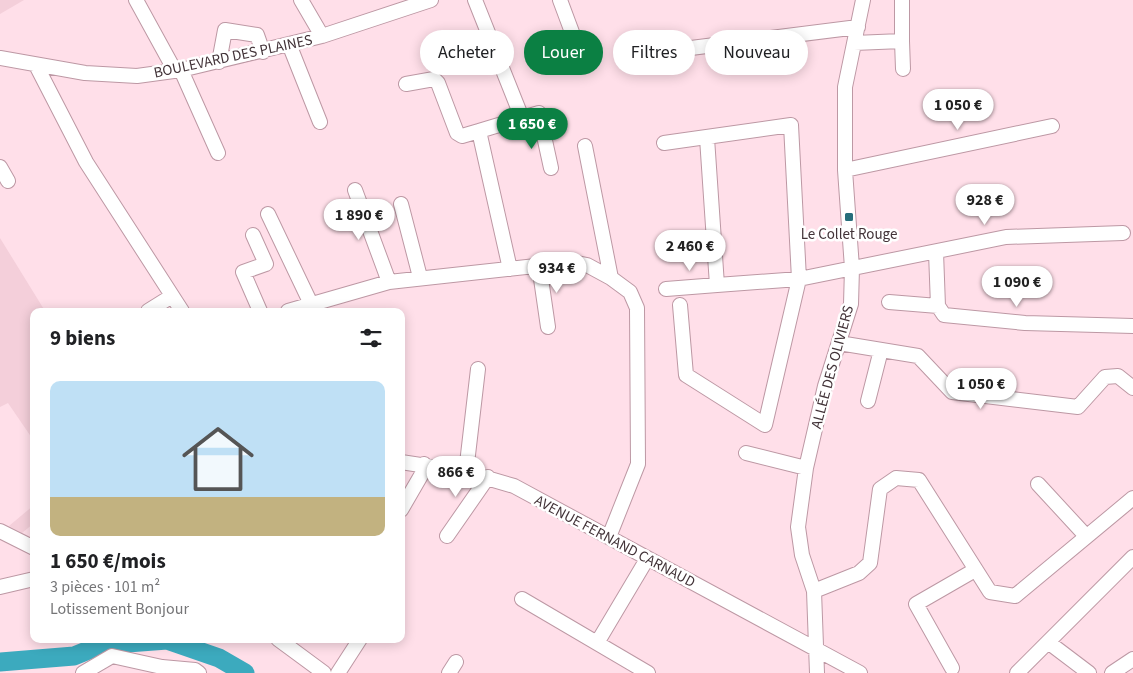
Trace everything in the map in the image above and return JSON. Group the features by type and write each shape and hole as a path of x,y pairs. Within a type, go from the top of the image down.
{"street":[{"path":"136,0 178,71 218,153"},
{"path":"301,0 322,36"},
{"path":"475,0 522,118"},
{"path":"560,0 571,30"},
{"name":"ALLÉE DES OLIVIERS","path":"817,673 818,650 814,591 802,555 798,527 806,468 825,386 851,304 852,268 845,170 844,87 863,0"},
{"path":"902,0 903,69"},
{"name":"BOULEVARD DES PLAINES","path":"0,58 36,66 85,73 137,76 178,71 263,52 322,36 425,1"},
{"path":"219,62 225,30 257,35 263,52"},
{"path":"695,51 856,35 902,41"},
{"path":"289,44 320,122"},
{"path":"36,66 86,162 180,308"},
{"path":"406,84 434,79 438,83 457,134 462,136 539,113 551,168"},
{"path":"664,143 791,125 799,279 764,425 686,375 680,305"},
{"path":"845,170 1052,126"},
{"path":"479,131 510,269"},
{"path":"707,138 717,285"},
{"path":"585,146 611,278"},
{"path":"0,166 8,181"},
{"path":"355,190 389,282"},
{"path":"401,204 420,277"},
{"path":"268,214 311,304"},
{"path":"666,288 799,279 1006,237 1123,233"},
{"path":"254,235 266,264 243,272 259,308"},
{"path":"936,252 938,306 944,315 1025,323 1133,326"},
{"path":"298,308 389,282 539,265 572,262 587,265 611,278 630,292 637,308 638,464 609,537"},
{"path":"539,265 548,327"},
{"path":"153,308 172,296"},
{"path":"889,302 938,306"},
{"path":"839,343 918,356 952,392 1078,407 1105,377 1118,376 1133,388"},
{"path":"868,401 881,350"},
{"path":"466,472 478,369"},
{"path":"746,453 806,468"},
{"name":"AVENUE FERNAND CARNAUD","path":"405,462 466,472 514,486 860,673"},
{"path":"405,503 423,472 424,464"},
{"path":"447,536 488,477"},
{"path":"814,591 859,573 870,563 880,489 896,478 919,480 990,592 1015,596 1133,498"},
{"path":"1038,484 1086,536"},
{"path":"0,531 30,546"},
{"path":"1017,673 1133,557"},
{"path":"597,643 647,558"},
{"path":"952,668 916,604 975,570"},
{"path":"0,587 30,580"},
{"path":"522,600 648,673"},
{"path":"1048,642 1089,673"},
{"path":"283,643 324,673"},
{"path":"338,673 357,643"},
{"path":"83,673 112,656 162,667 195,670 199,673"},
{"path":"1112,673 1133,658"}],"shaded area":[{"path":"0,0 24,0 0,14"},
{"path":"0,238 43,308 30,308 30,435 8,403 0,407"},
{"path":"30,508 30,526 22,533 9,526"}],"waterway":[{"path":"0,662 74,656 101,645 127,643"},
{"path":"176,643 219,658 245,673"}],"place":[{"name":"Le Collet Rouge","path":"849,217"}]}
